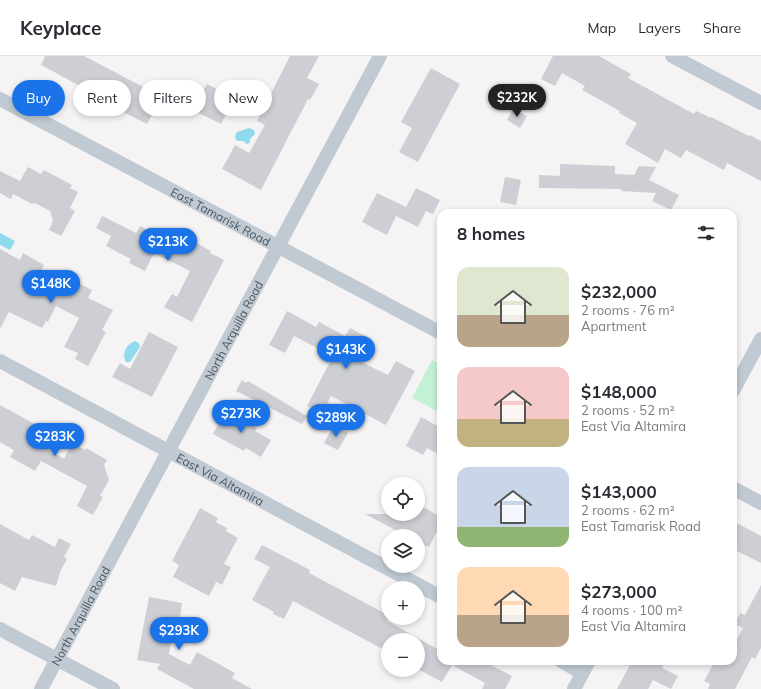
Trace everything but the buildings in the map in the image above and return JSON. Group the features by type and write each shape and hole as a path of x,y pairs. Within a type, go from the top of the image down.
{"street":[{"name":"North Arquilla Road","path":"41,689 380,56"},
{"path":"672,56 761,104"},
{"name":"East Tamarisk Road","path":"0,99 437,331"},
{"path":"737,384 761,339"},
{"name":"East Via Altamira","path":"0,361 437,595"},
{"path":"737,490 761,503"},
{"path":"0,629 113,689"},
{"path":"574,689 586,667"}],"green space":[{"path":"432,360 437,363 437,411 412,398"}],"water":[{"path":"249,128 254,130 255,134 250,139 250,143 246,144 244,141 236,140 235,136 237,132"},
{"path":"0,233 15,241 10,250 0,245"},
{"path":"135,341 139,343 140,347 130,362 126,362 124,355 126,349"}]}
